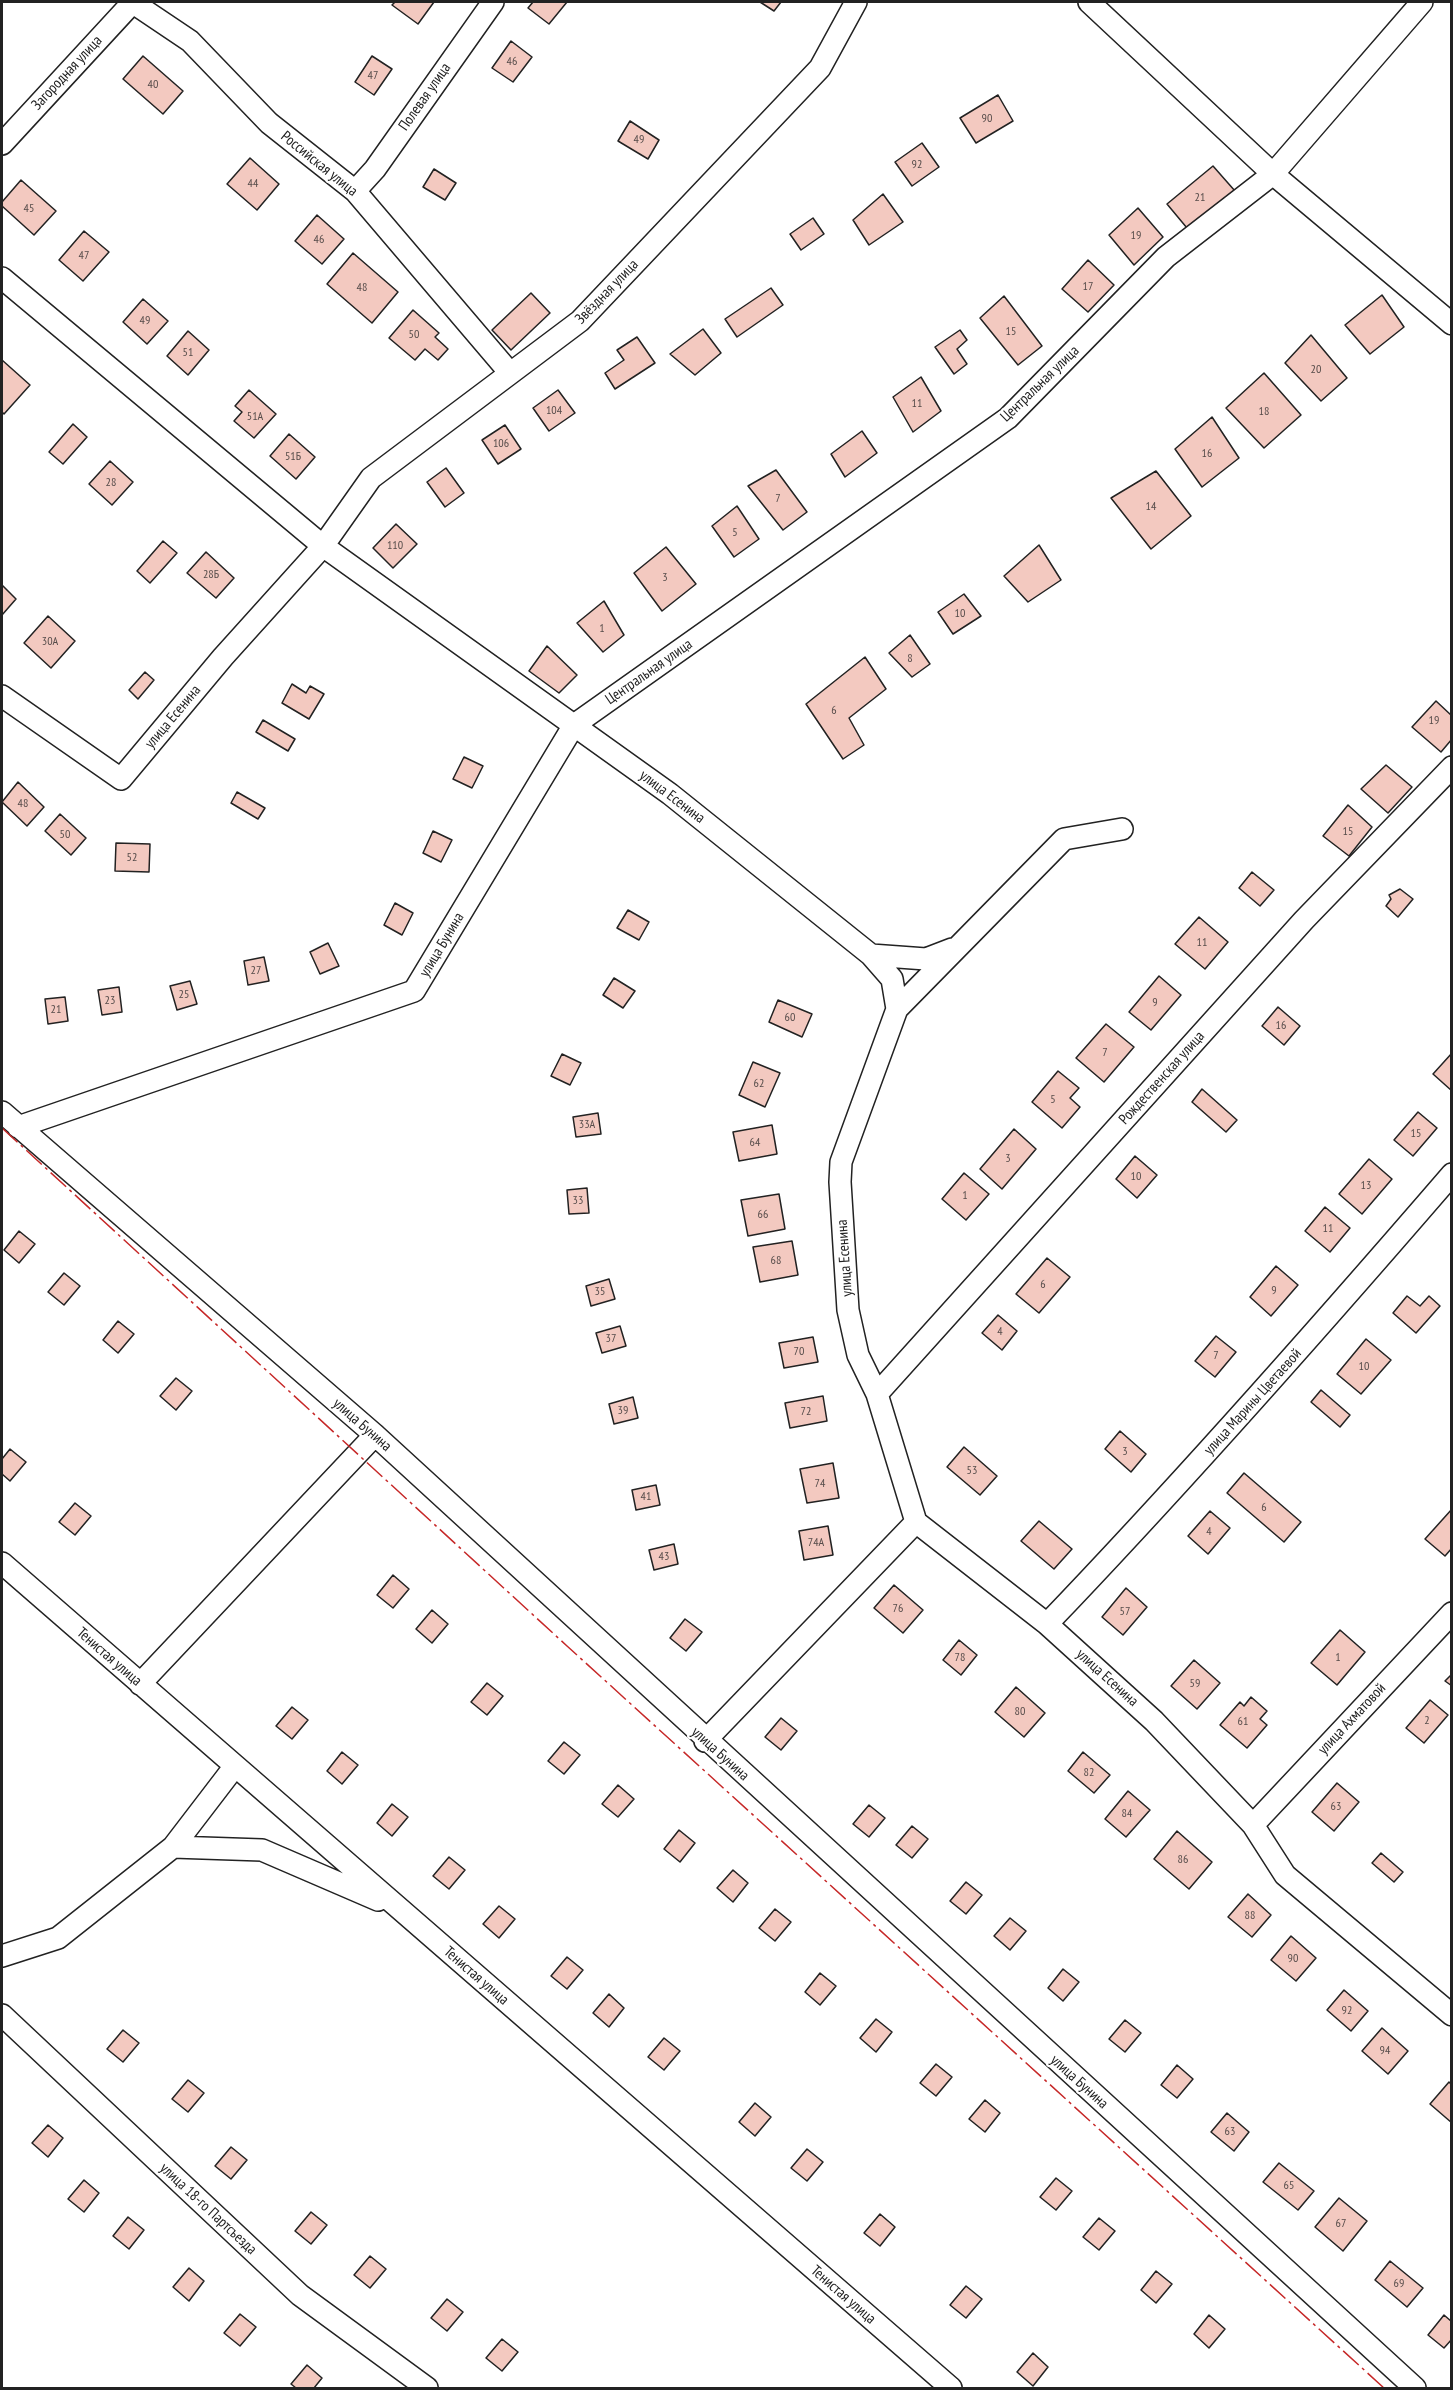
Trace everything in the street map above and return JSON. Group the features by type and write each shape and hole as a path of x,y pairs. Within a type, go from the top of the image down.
{"street":[{"name":"Российская улица","path":"133,2 190,41 269,123 355,191 510,373"},
{"name":"Загородная улица","path":"2,144 133,2"},
{"name":"Полевая улица","path":"355,191 375,169 493,2"},
{"name":"Звёздная улица","path":"322,546 371,478 580,321 820,68 856,2"},
{"path":"1089,2 1273,174 1452,324"},
{"name":"Центральная улица","path":"574,725 1008,418 1166,257 1273,174 1422,2"},
{"name":"улица Есенина","path":"2,278 322,546 670,794 871,955 892,979 897,1009 841,1162 848,1310 858,1355 877,1394 916,1522 1047,1624 1154,1720 1253,1825 1285,1875 1452,2015"},
{"name":"улица Есенина","path":"2,696 121,779 223,657 322,546"},
{"name":"улица Бунина","path":"18,1127 414,991 574,725"},
{"name":"Рождественская улица","path":"877,1394 1304,920 1452,766"},
{"path":"897,1009 1064,839 1122,829"},
{"path":"871,955 926,959 961,946"},
{"name":"улица Бунина","path":"2,1112 375,1436 705,1741 1416,2388"},
{"name":"улица Марины Цветаевой","path":"1047,1624 1136,1532 1309,1341 1452,1174"},
{"path":"140,1684 375,1436"},
{"path":"705,1741 916,1522"},
{"name":"Тенистая улица","path":"2,1563 951,2388"},
{"name":"улица Ахматовой","path":"1253,1825 1452,1612"},
{"path":"2,1956 58,1938 173,1847 235,1766"},
{"path":"173,1847 262,1850 398,1908"},
{"name":"улица 18-го Партсъезда","path":"2,2015 300,2295 427,2388"}],"building":[{"path":"395,2 434,2 418,24 392,5"},
{"path":"533,2 567,2 549,24 528,8"},
{"path":"760,2 781,2 774,11"},
{"path":"511,41 532,57 513,82 492,68"},
{"path":"143,56 183,91 163,114 123,79"},
{"path":"372,56 392,69 374,95 355,82"},
{"path":"998,95 1013,121 976,143 960,118"},
{"path":"630,121 659,140 648,159 618,141"},
{"path":"922,143 939,167 912,186 895,162"},
{"path":"250,158 279,184 257,210 227,184"},
{"path":"1213,166 1235,191 1187,228 1167,204"},
{"path":"434,169 456,183 445,200 423,187"},
{"path":"21,180 56,211 34,235 2,206 2,202"},
{"path":"883,194 903,222 869,245 853,220"},
{"path":"1138,208 1163,237 1134,265 1109,235"},
{"path":"317,215 344,239 322,264 295,241"},
{"path":"813,218 824,234 801,250 790,234"},
{"path":"84,231 109,252 83,281 59,260"},
{"path":"353,253 398,292 372,323 327,284"},
{"path":"1088,260 1114,285 1088,312 1062,289"},
{"path":"771,288 783,305 737,337 725,319"},
{"path":"531,293 550,313 511,350 492,330"},
{"path":"1382,295 1404,327 1370,354 1345,325"},
{"path":"1004,296 1042,346 1018,365 980,318"},
{"path":"143,299 168,321 147,344 123,322"},
{"path":"413,310 439,333 435,337 448,349 438,360 425,349 415,360 389,338"},
{"path":"703,329 721,353 695,375 670,354"},
{"path":"960,330 967,340 957,349 967,364 954,374 935,347"},
{"path":"188,331 209,350 188,375 167,356"},
{"path":"1311,335 1347,378 1321,401 1285,363"},
{"path":"637,337 655,363 615,389 605,373 624,360 617,350"},
{"path":"2,360 30,385 4,414 2,412"},
{"path":"1264,373 1301,415 1264,448 1226,408"},
{"path":"921,377 941,411 913,432 893,397"},
{"path":"249,390 276,414 254,438 234,421 242,412 235,406"},
{"path":"558,390 575,413 549,431 533,408"},
{"path":"1212,417 1239,458 1202,487 1175,449"},
{"path":"73,424 87,437 63,464 49,452"},
{"path":"505,425 521,449 498,464 482,440"},
{"path":"862,431 877,453 845,477 831,454"},
{"path":"289,434 315,457 296,479 270,456"},
{"path":"110,461 133,482 112,505 89,484"},
{"path":"446,468 464,493 445,507 427,482"},
{"path":"776,470 807,512 783,530 748,486"},
{"path":"1156,471 1191,516 1151,549 1111,498"},
{"path":"737,506 759,539 734,557 712,526"},
{"path":"396,524 417,544 393,568 373,548"},
{"path":"163,541 177,553 150,583 137,571"},
{"path":"1039,545 1061,580 1028,602 1004,576"},
{"path":"666,547 696,584 662,611 634,573"},
{"path":"206,552 234,578 216,598 187,573"},
{"path":"2,585 16,599 2,615"},
{"path":"964,594 981,616 953,634 938,612"},
{"path":"604,601 624,635 603,652 577,623"},
{"path":"48,616 75,641 51,668 24,643"},
{"path":"910,635 930,664 912,677 889,653"},
{"path":"547,646 577,675 559,693 529,671"},
{"path":"865,657 886,689 849,718 864,745 843,759 806,704"},
{"path":"145,672 154,680 138,699 129,690"},
{"path":"292,684 306,693 310,686 324,694 309,719 282,703"},
{"path":"1436,701 1452,716 1452,739 1441,752 1412,727"},
{"path":"263,720 295,739 288,751 256,732"},
{"path":"464,757 483,766 472,788 453,779"},
{"path":"1386,765 1412,787 1388,813 1361,789"},
{"path":"18,782 44,807 27,826 2,802"},
{"path":"237,792 265,808 258,819 231,803"},
{"path":"1348,805 1372,827 1349,856 1323,836"},
{"path":"60,814 86,838 71,855 45,831"},
{"path":"433,831 452,840 441,862 423,853"},
{"path":"116,843 150,844 149,872 115,871"},
{"path":"1252,872 1274,890 1260,906 1239,888"},
{"path":"1400,889 1413,899 1398,917 1386,906 1391,899 1389,895"},
{"path":"395,903 413,913 402,935 384,925"},
{"path":"628,910 649,922 639,940 617,928"},
{"path":"1199,917 1228,942 1205,969 1175,944"},
{"path":"328,943 339,966 320,974 310,952"},
{"path":"264,957 269,981 248,985 244,961"},
{"path":"1159,976 1181,995 1151,1030 1129,1012"},
{"path":"614,978 635,991 623,1008 603,995"},
{"path":"190,981 197,1004 177,1010 170,986"},
{"path":"119,987 122,1012 102,1015 98,990"},
{"path":"65,997 68,1021 48,1024 45,999"},
{"path":"778,1000 812,1014 802,1037 769,1022"},
{"path":"1278,1007 1300,1026 1284,1045 1262,1026"},
{"path":"1106,1024 1134,1047 1104,1082 1076,1058"},
{"path":"1452,1053 1452,1091 1433,1074"},
{"path":"562,1054 581,1063 570,1085 551,1076"},
{"path":"753,1062 780,1073 765,1107 739,1095"},
{"path":"1058,1071 1079,1088 1070,1098 1080,1107 1062,1128 1032,1102"},
{"path":"1202,1089 1237,1120 1226,1132 1192,1102"},
{"path":"1418,1112 1437,1128 1413,1156 1394,1140"},
{"path":"598,1113 601,1134 576,1137 573,1117"},
{"path":"772,1125 777,1154 739,1161 733,1132"},
{"path":"1014,1129 1036,1149 1002,1189 980,1169"},
{"path":"1135,1156 1157,1175 1137,1198 1116,1179"},
{"path":"1369,1159 1392,1179 1362,1214 1339,1194"},
{"path":"964,1173 989,1194 966,1220 942,1199"},
{"path":"587,1188 589,1213 569,1214 567,1190"},
{"path":"779,1194 785,1229 748,1236 741,1200"},
{"path":"1325,1207 1350,1228 1330,1252 1305,1231"},
{"path":"19,1231 35,1244 19,1263 4,1250"},
{"path":"792,1241 798,1275 760,1282 753,1247"},
{"path":"1047,1258 1070,1277 1039,1313 1016,1294"},
{"path":"1276,1266 1298,1285 1271,1316 1250,1297"},
{"path":"64,1273 80,1286 64,1305 48,1292"},
{"path":"609,1279 615,1299 591,1306 586,1286"},
{"path":"1407,1296 1420,1306 1429,1296 1440,1306 1416,1333 1393,1313"},
{"path":"998,1315 1017,1331 1002,1350 982,1333"},
{"path":"118,1321 134,1334 118,1353 103,1340"},
{"path":"620,1326 626,1346 602,1353 596,1333"},
{"path":"1216,1336 1236,1352 1215,1377 1195,1361"},
{"path":"813,1337 818,1362 784,1368 779,1343"},
{"path":"1366,1339 1391,1360 1361,1394 1337,1374"},
{"path":"176,1378 192,1391 176,1410 160,1396"},
{"path":"1321,1390 1350,1415 1340,1427 1311,1402"},
{"path":"823,1396 827,1421 790,1428 785,1403"},
{"path":"633,1397 638,1418 614,1424 609,1404"},
{"path":"1120,1431 1146,1454 1131,1472 1105,1449"},
{"path":"964,1447 997,1476 980,1495 947,1467"},
{"path":"10,1449 26,1462 10,1481 2,1474 2,1459"},
{"path":"833,1463 839,1498 807,1503 800,1469"},
{"path":"1244,1473 1301,1522 1284,1542 1227,1493"},
{"path":"656,1485 660,1505 636,1510 632,1490"},
{"path":"75,1503 91,1516 75,1535 59,1522"},
{"path":"1452,1509 1452,1548 1445,1556 1425,1539"},
{"path":"1210,1511 1230,1528 1208,1554 1188,1536"},
{"path":"1039,1521 1072,1549 1054,1569 1021,1541"},
{"path":"828,1526 833,1555 804,1560 799,1531"},
{"path":"674,1544 678,1564 654,1570 649,1550"},
{"path":"393,1575 409,1589 393,1608 377,1595"},
{"path":"894,1585 923,1610 903,1633 874,1608"},
{"path":"1126,1588 1147,1607 1123,1635 1102,1617"},
{"path":"432,1610 448,1624 432,1643 416,1629"},
{"path":"685,1619 702,1632 686,1651 670,1638"},
{"path":"1340,1630 1365,1652 1337,1685 1311,1663"},
{"path":"959,1640 977,1655 961,1675 943,1660"},
{"path":"1194,1660 1220,1683 1197,1709 1171,1686"},
{"path":"1452,1674 1452,1686 1445,1681"},
{"path":"487,1683 503,1696 487,1715 471,1702"},
{"path":"1016,1687 1045,1713 1024,1737 995,1712"},
{"path":"1251,1697 1267,1711 1260,1719 1267,1725 1247,1748 1220,1725 1240,1702 1244,1706"},
{"path":"1430,1700 1448,1715 1424,1743 1406,1728"},
{"path":"292,1707 308,1720 292,1739 276,1726"},
{"path":"781,1718 797,1731 781,1750 765,1737"},
{"path":"564,1742 580,1755 564,1774 548,1761"},
{"path":"342,1752 358,1765 342,1784 327,1771"},
{"path":"1083,1752 1110,1775 1094,1793 1068,1771"},
{"path":"1337,1783 1359,1802 1334,1831 1312,1812"},
{"path":"618,1785 634,1799 618,1817 602,1804"},
{"path":"1128,1791 1150,1810 1126,1837 1105,1819"},
{"path":"392,1804 408,1817 392,1836 377,1823"},
{"path":"869,1805 885,1818 869,1837 853,1824"},
{"path":"912,1826 928,1839 912,1858 896,1845"},
{"path":"679,1830 695,1843 680,1862 664,1849"},
{"path":"1177,1831 1212,1862 1189,1889 1154,1859"},
{"path":"1381,1853 1403,1872 1394,1882 1372,1863"},
{"path":"449,1857 465,1870 449,1889 433,1876"},
{"path":"733,1870 748,1883 733,1902 717,1888"},
{"path":"966,1882 982,1895 966,1914 950,1901"},
{"path":"1248,1894 1271,1915 1252,1937 1228,1917"},
{"path":"499,1906 515,1919 499,1938 483,1924"},
{"path":"775,1909 791,1922 775,1941 759,1928"},
{"path":"1010,1918 1026,1931 1010,1950 994,1936"},
{"path":"1291,1936 1316,1958 1296,1981 1271,1960"},
{"path":"567,1957 583,1970 567,1989 551,1976"},
{"path":"1063,1969 1079,1982 1063,2001 1048,1988"},
{"path":"820,1973 836,1986 820,2005 805,1992"},
{"path":"1344,1990 1368,2011 1351,2031 1327,2010"},
{"path":"609,1994 624,2008 609,2027 593,2013"},
{"path":"876,2019 892,2032 876,2052 860,2038"},
{"path":"1125,2020 1141,2033 1125,2052 1109,2039"},
{"path":"1382,2028 1408,2051 1388,2074 1362,2051"},
{"path":"123,2030 139,2043 123,2062 107,2049"},
{"path":"664,2038 680,2051 664,2070 648,2057"},
{"path":"936,2064 952,2077 936,2096 920,2083"},
{"path":"1177,2065 1193,2079 1177,2098 1161,2085"},
{"path":"188,2080 204,2093 188,2112 172,2099"},
{"path":"1449,2082 1452,2085 1452,2123 1430,2104"},
{"path":"985,2100 1000,2113 985,2132 969,2119"},
{"path":"755,2103 771,2117 755,2136 739,2122"},
{"path":"1227,2113 1249,2132 1234,2151 1211,2132"},
{"path":"48,2125 63,2138 48,2157 32,2143"},
{"path":"231,2147 247,2160 231,2179 215,2166"},
{"path":"807,2149 823,2162 807,2181 791,2168"},
{"path":"1279,2163 1314,2191 1298,2210 1263,2182"},
{"path":"1056,2178 1072,2191 1056,2210 1040,2197"},
{"path":"84,2180 99,2193 84,2212 68,2199"},
{"path":"1339,2198 1367,2221 1343,2251 1315,2227"},
{"path":"311,2212 327,2225 311,2244 295,2231"},
{"path":"880,2214 895,2227 880,2246 864,2233"},
{"path":"128,2217 144,2230 129,2249 113,2236"},
{"path":"1099,2218 1115,2231 1099,2250 1083,2237"},
{"path":"370,2256 386,2269 370,2288 354,2275"},
{"path":"1390,2261 1423,2288 1407,2307 1375,2280"},
{"path":"189,2268 204,2281 189,2301 173,2287"},
{"path":"1156,2271 1172,2284 1156,2303 1141,2290"},
{"path":"966,2286 982,2299 966,2318 950,2305"},
{"path":"447,2299 463,2312 447,2331 431,2318"},
{"path":"240,2314 256,2327 240,2346 224,2333"},
{"path":"1209,2315 1225,2329 1209,2348 1194,2334"},
{"path":"1444,2315 1452,2322 1452,2339 1444,2348 1428,2335"},
{"path":"502,2339 518,2352 502,2371 486,2358"},
{"path":"1033,2353 1048,2367 1033,2386 1017,2372"},
{"path":"307,2365 322,2378 314,2388 296,2388 291,2384"}],"power":[{"path":"2,1128 567,1646 1384,2388"}]}
